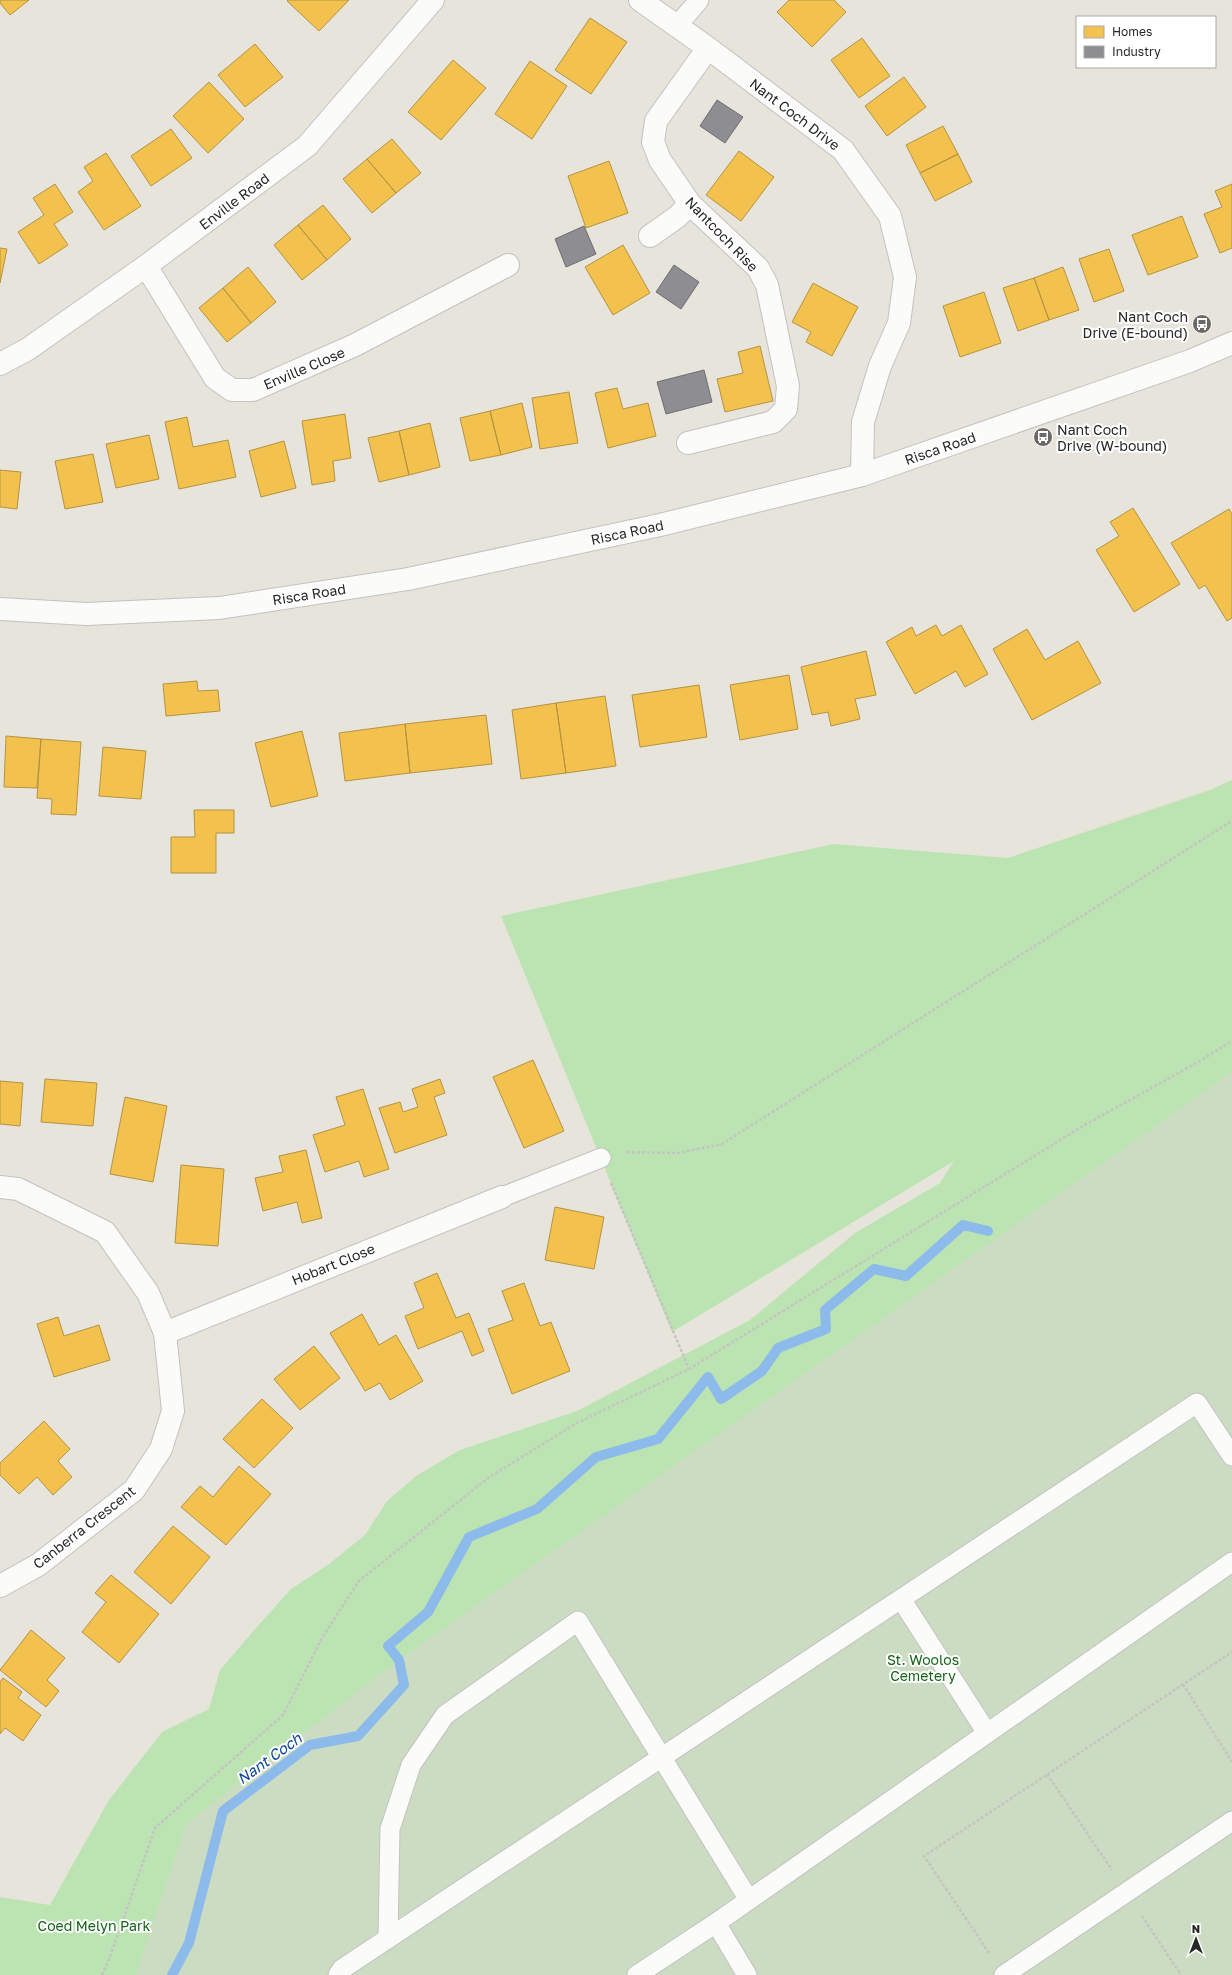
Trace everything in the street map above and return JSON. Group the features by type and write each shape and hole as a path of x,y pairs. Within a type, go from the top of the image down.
{"street":[{"name":"Enville Road","path":"0,364 28,349 146,266 308,146 433,0"},
{"name":"Nant Coch Drive","path":"640,0 708,48 844,150 890,216 905,277 899,323 880,366 863,422 862,475"},
{"name":"Nantcoch Rise","path":"688,443 773,422 786,408 788,386 767,285 758,268 690,204 660,160 653,142 656,121 708,48"},
{"path":"650,236 677,217 690,204"},
{"name":"Enville Close","path":"146,266 215,378 232,390 253,390 355,345 508,264"},
{"name":"Risca Road","path":"0,610 86,614 219,608 408,579 660,525 862,475 1190,361 1232,343"},
{"name":"Canberra Crescent","path":"0,1187 18,1189 105,1232 148,1293 165,1333 173,1411 161,1449 134,1490 38,1565 0,1586"},
{"name":"Hobart Close","path":"165,1333 502,1197"}],"lane":[{"path":"677,26 699,0"},
{"path":"502,1197 601,1158"},
{"path":"338,1975 342,1969 1197,1403 1232,1456"},
{"path":"637,1975 716,1923 1232,1562"},
{"path":"901,1599 987,1733"},
{"path":"388,1939 390,1829 411,1765 445,1715 578,1621 749,1900"},
{"path":"1004,1975 1232,1821"},
{"path":"716,1923 747,1975"}],"path":[{"path":"689,1369 601,1158 615,1152 678,1153 722,1144 1232,821"},
{"path":"102,1975 110,1958 155,1828 283,1714 323,1636 359,1581 488,1478 575,1424 689,1369 1083,1126 1193,1065 1232,1041"},
{"path":"990,1955 924,1856 1232,1652"},
{"path":"1183,1684 1232,1762"}],"green space":[{"name":"Coed Melyn Park","path":"1232,780 1232,1351 357,1975 0,1975 0,1897 50,1905 109,1800 162,1732 209,1709 220,1670 256,1628 291,1589 329,1564 365,1535 387,1501 416,1476 460,1450 577,1411 750,1320 855,1233 940,1183 954,1161 672,1332 501,916 834,844 1008,858 1210,790"},
{"name":"St. Woolos Cemetery","path":"1232,1072 1232,1975 136,1975 186,1824 399,1660"}],"building: Homes":[{"path":"0,0 29,0 10,15 0,3"},
{"path":"349,0 319,31 287,1"},
{"path":"789,0 834,0 846,12 812,47 777,12"},
{"path":"590,18 627,42 591,94 555,70"},
{"path":"862,38 890,76 859,98 831,60"},
{"path":"255,44 283,77 245,107 218,75"},
{"path":"453,60 486,88 441,140 408,112"},
{"path":"530,61 567,86 532,139 495,114"},
{"path":"904,77 926,107 887,136 865,106"},
{"path":"209,82 244,119 208,153 173,116"},
{"path":"943,126 958,154 920,173 906,145"},
{"path":"171,129 192,158 151,186 131,156"},
{"path":"392,139 421,173 396,193 367,159"},
{"path":"739,151 774,177 741,221 706,195"},
{"path":"106,153 141,206 104,230 78,192 93,181 84,167"},
{"path":"958,154 972,182 935,201 920,173"},
{"path":"367,159 396,193 372,213 343,179"},
{"path":"609,161 628,213 586,228 568,176"},
{"path":"55,184 73,212 54,224 68,245 39,264 18,232 44,215 33,198"},
{"path":"1232,184 1232,248 1220,253 1204,214 1222,207 1215,191"},
{"path":"323,205 351,239 327,260 298,225"},
{"path":"1182,216 1198,257 1148,275 1132,235"},
{"path":"298,225 327,260 302,280 274,245"},
{"path":"623,245 650,293 613,315 585,267"},
{"path":"0,248 7,249 0,283"},
{"path":"1109,249 1124,291 1094,302 1079,259"},
{"path":"248,267 276,302 251,323 223,288"},
{"path":"1063,267 1079,310 1049,320 1034,278"},
{"path":"1034,278 1049,320 1018,331 1003,288"},
{"path":"813,283 858,307 832,356 806,342 811,332 792,322"},
{"path":"223,288 251,323 227,342 199,308"},
{"path":"984,292 1001,343 960,357 943,306"},
{"path":"760,346 773,401 725,412 717,379 743,373 738,352"},
{"path":"617,388 623,409 648,403 656,436 608,448 595,393"},
{"path":"569,392 578,443 540,449 532,398"},
{"path":"522,403 532,447 501,455 490,411"},
{"path":"490,411 501,455 470,461 460,418"},
{"path":"345,414 351,458 333,461 335,481 312,485 302,421"},
{"path":"187,417 193,447 228,440 236,477 179,489 165,422"},
{"path":"430,423 440,467 409,475 399,431"},
{"path":"399,431 409,475 379,482 368,438"},
{"path":"149,435 159,479 116,488 106,444"},
{"path":"284,441 296,488 261,497 249,451"},
{"path":"93,454 103,502 65,509 55,461"},
{"path":"0,470 21,472 17,509 0,507"},
{"path":"1133,508 1180,584 1134,612 1096,550 1119,536 1110,522"},
{"path":"1229,509 1232,514 1232,618 1227,621 1205,585 1199,589 1171,543"},
{"path":"936,625 942,636 961,625 988,674 965,687 956,671 915,694 886,642 912,627 916,636"},
{"path":"1027,629 1045,660 1078,641 1101,683 1032,720 993,649"},
{"path":"866,651 876,695 855,699 860,719 831,726 828,712 812,715 801,667"},
{"path":"789,675 798,729 740,740 730,685"},
{"path":"197,681 198,691 218,690 220,711 166,716 163,684"},
{"path":"699,685 707,737 640,747 632,695"},
{"path":"605,696 616,766 566,773 556,703"},
{"path":"556,703 566,773 521,779 512,710"},
{"path":"486,715 492,764 410,773 405,724"},
{"path":"405,724 410,773 345,781 339,733"},
{"path":"302,731 318,796 271,807 255,743"},
{"path":"6,736 41,739 37,788 4,787"},
{"path":"41,739 81,742 76,815 51,814 52,799 37,798"},
{"path":"103,747 146,751 141,799 99,796"},
{"path":"194,810 234,810 234,833 216,833 216,873 171,873 171,837 195,837"},
{"path":"533,1060 564,1131 524,1148 493,1077"},
{"path":"45,1079 97,1083 93,1126 41,1122"},
{"path":"440,1079 445,1093 434,1097 447,1135 395,1153 379,1108 400,1102 403,1112 418,1107 412,1089"},
{"path":"0,1081 23,1083 20,1126 0,1124"},
{"path":"363,1089 389,1169 364,1177 359,1161 325,1172 313,1135 345,1125 336,1097"},
{"path":"125,1097 167,1106 153,1182 110,1174"},
{"path":"306,1150 322,1218 302,1223 297,1202 263,1211 255,1178 283,1172 279,1156"},
{"path":"181,1165 224,1169 218,1246 175,1243"},
{"path":"555,1207 604,1217 594,1269 545,1260"},
{"path":"437,1273 456,1318 469,1313 484,1351 472,1356 462,1331 418,1349 405,1316 424,1308 414,1283"},
{"path":"524,1283 540,1326 551,1322 570,1371 512,1394 488,1329 513,1320 502,1291"},
{"path":"362,1314 379,1345 396,1335 423,1381 390,1400 380,1383 365,1391 330,1333"},
{"path":"58,1317 64,1336 99,1325 110,1360 54,1377 37,1324"},
{"path":"314,1346 340,1378 300,1410 274,1379"},
{"path":"262,1399 293,1428 254,1468 223,1439"},
{"path":"44,1421 70,1449 58,1461 72,1477 53,1495 37,1477 19,1494 0,1475 0,1463"},
{"path":"239,1466 271,1494 226,1545 181,1507 200,1486 213,1497"},
{"path":"173,1526 210,1557 171,1604 134,1572"},
{"path":"111,1575 159,1614 119,1663 82,1632 106,1602 95,1593"},
{"path":"31,1630 65,1658 47,1680 59,1691 46,1707 0,1670"},
{"path":"3,1678 22,1692 18,1698 41,1715 23,1741 5,1728 0,1734 0,1682"}],"building: Industry":[{"path":"717,100 743,117 725,143 700,126"},
{"path":"584,226 596,254 566,267 555,239"},
{"path":"674,265 699,282 681,309 656,292"},
{"path":"704,370 712,402 666,414 657,382"}],"waterway":[{"name":"Nant Coch","path":"172,1975 189,1943 223,1811 310,1745 358,1736 404,1685 399,1660 388,1646 428,1612 469,1537 537,1509 596,1457 658,1439 708,1377 721,1399 762,1371 778,1348 826,1329 825,1310 874,1269 906,1276 963,1225 988,1231"}],"place":[{"name":"Nant Coch Drive (E-bound)","path":"1202,324"},
{"name":"Nant Coch Drive (W-bound)","path":"1043,437"}]}
